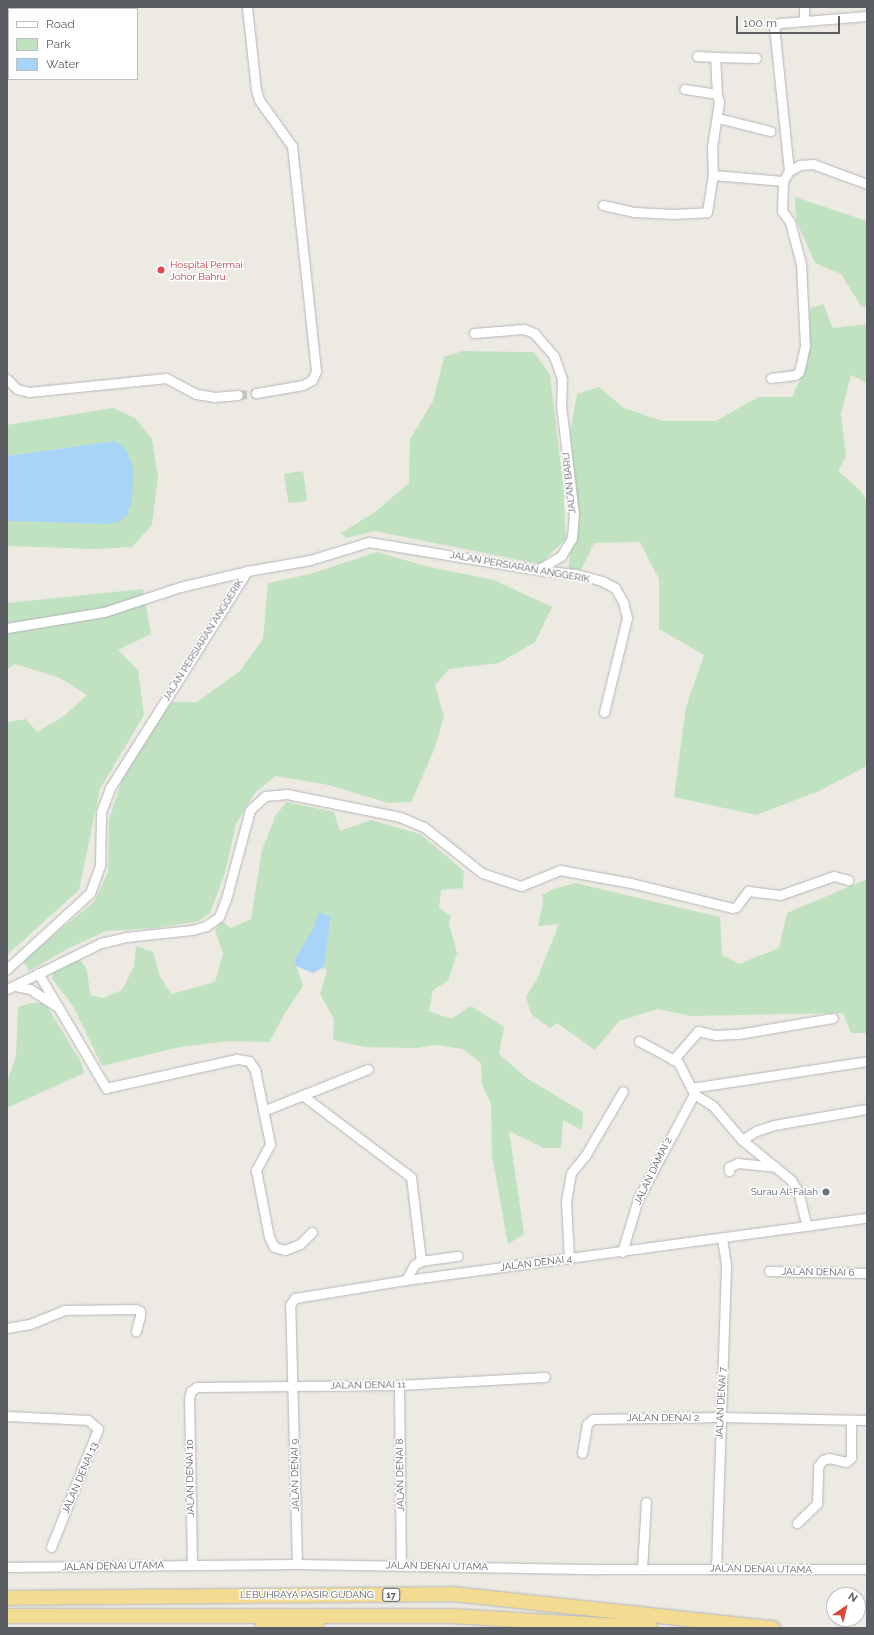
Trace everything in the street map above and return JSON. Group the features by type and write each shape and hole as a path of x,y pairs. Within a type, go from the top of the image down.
{"highway":[{"name":"LEBUHRAYA PASIR GUDANG","path":"7,1598 453,1594 773,1628"},
{"name":"LEBUHRAYA PASIR GUDANG","path":"7,1616 451,1616 651,1628"},
{"path":"262,1628 451,1616"}],"street":[{"path":"247,7 254,82 259,100 292,146 316,371 312,380 303,385 256,393"},
{"path":"804,7 804,21"},
{"path":"789,171 773,29 780,23 867,16"},
{"path":"697,56 715,58 756,58"},
{"path":"602,205 634,212 674,214 707,212 713,175 712,147 718,118 719,102 717,94 715,58"},
{"path":"684,89 717,94"},
{"path":"718,118 770,131"},
{"path":"772,378 795,375 799,372 806,346 801,264 790,222 782,211 784,180 789,171 800,165 813,164 867,184"},
{"path":"713,175 784,180"},
{"name":"JALAN BARU","path":"474,333 524,329 534,333 554,356 562,379 561,405 574,514 572,538 561,556 538,570"},
{"path":"7,379 17,388 29,392 166,378 196,394 214,397 238,395"},
{"name":"JALAN PERSIARAN ANGGERIK","path":"7,969 90,892 100,866 101,812 110,788 246,571 310,560 369,542 538,570 576,574 602,581 614,588 623,602 627,618 604,712"},
{"path":"7,628 104,612 180,587 246,571"},
{"path":"11,987 101,943 126,937 192,930 206,926 219,917 226,899 250,810 265,796 287,794 400,817 424,827 482,873 521,886 560,870 631,883 732,908 736,907 748,891 780,895 834,876 848,880"},
{"path":"38,973 106,1088 237,1059 246,1060 255,1070 270,1144 258,1166 256,1175 269,1237 274,1246 285,1250 300,1244 312,1232"},
{"path":"11,987 30,989 60,1009"},
{"path":"673,1060 698,1031 716,1034 738,1034 833,1018"},
{"path":"639,1041 681,1065 692,1091 712,1106 742,1140 790,1180 798,1191 807,1226"},
{"path":"692,1091 768,1076 867,1061"},
{"path":"263,1111 368,1069"},
{"path":"569,1259 566,1202 571,1173 585,1156 623,1091"},
{"name":"JALAN DAMAI 2","path":"622,1252 638,1199 692,1091"},
{"path":"302,1096 411,1177 421,1261"},
{"path":"742,1140 758,1130 867,1109"},
{"path":"729,1171 729,1167 738,1163 776,1168"},
{"name":"JALAN DENAI 4","path":"294,1386 291,1301 299,1297 406,1280 867,1218"},
{"name":"JALAN DENAI 7","path":"716,1568 719,1417 726,1264 722,1238"},
{"path":"406,1280 414,1265 421,1261 458,1256"},
{"name":"JALAN DENAI 6","path":"769,1272 867,1273"},
{"path":"7,1328 30,1324 64,1310 136,1309 140,1311 140,1316 136,1331"},
{"name":"JALAN DENAI 11","path":"191,1391 197,1387 399,1385 545,1377"},
{"name":"JALAN DENAI 8","path":"399,1385 401,1565"},
{"name":"JALAN DENAI 9","path":"294,1386 296,1564"},
{"name":"JALAN DENAI 10","path":"191,1391 192,1565"},
{"name":"JALAN DENAI 13","path":"7,1416 88,1420 98,1429 51,1547"},
{"name":"JALAN DENAI 2","path":"582,1453 588,1424 593,1419 719,1417 867,1420"},
{"path":"797,1522 817,1504 818,1466 823,1460 829,1458 846,1462 851,1458 851,1420"},
{"path":"642,1569 646,1502"},
{"name":"JALAN DENAI UTAMA","path":"7,1567 296,1564 642,1569 716,1568 790,1571 867,1569"}],"green space":[{"path":"795,197 867,221 867,307 861,306 841,274 815,263 796,220"},
{"path":"823,304 833,328 867,324 867,383 851,375 841,413 846,456 838,471 862,492 867,502 867,766 819,791 756,815 674,797 686,707 704,655 659,629 659,579 640,542 594,543 580,572 569,568 570,549 578,535 570,433 577,394 599,387 624,408 662,421 716,421 758,397 792,397 808,363 810,308"},
{"path":"463,351 534,352 550,375 563,484 566,539 540,564 374,531 346,538 341,533 375,512 409,483 410,439 433,401 444,357"},
{"path":"113,408 135,418 152,439 158,477 152,525 132,547 95,549 7,546 7,521 108,524 100,443 7,456 7,425"},
{"path":"303,471 307,501 288,503 284,474"},
{"path":"377,552 429,567 494,580 552,607 535,642 499,663 449,669 435,685 444,717 434,750 411,802 388,803 329,785 275,776 255,793 236,824 225,873 210,913 199,921 156,928 106,931 69,948 29,971 23,960 94,902 108,872 109,819 123,777 171,702 197,702 240,671 263,639 268,583 310,574"},
{"path":"143,589 151,634 118,650 138,670 144,715 100,789 79,890 7,955 7,722 26,719 37,732 64,716 87,695 60,678 15,664 7,669 7,603"},
{"path":"286,802 334,812 340,831 371,820 420,834 464,871 463,888 441,890 439,908 451,916 449,924 457,953 448,981 433,990 429,1011 451,1019 471,1006 504,1027 499,1054 528,1079 583,1112 582,1130 563,1120 561,1148 544,1148 509,1131 524,1234 508,1244 492,1156 491,1104 482,1084 481,1063 463,1049 436,1045 416,1048 364,1047 333,1040 334,1019 320,994 327,971 324,967 331,917 319,913 313,929 294,960 303,986 285,1013 269,1042 229,1041 180,1047 102,1066 73,1006 52,979 53,970 80,960 87,969 90,995 103,998 122,990 134,967 136,946 153,952 160,976 171,994 215,982 223,954 215,930 222,921 231,928 251,919 262,850 275,817"},
{"path":"867,879 867,1033 851,1033 843,1013 692,1016 658,1009 619,1021 595,1050 557,1023 550,1028 531,1014 526,997 537,979 559,924 538,926 543,903 542,895 554,889 575,883 720,917 722,955 739,964 779,948 787,913"},
{"path":"31,1003 45,1003 81,1062 84,1073 7,1108 7,1082 16,1056 18,1007"}],"water":[{"path":"115,441 125,448 133,468 132,501 127,515 120,521 108,524 7,521 7,456"},
{"path":"319,912 331,917 324,967 313,973 296,966 294,960 313,929"}],"tunnel":[{"path":"238,395 256,393"}],"place":[{"name":"Hospital Permai Johor Bahru","path":"161,270"},
{"name":"Surau Al-Falah","path":"826,1192"}]}
